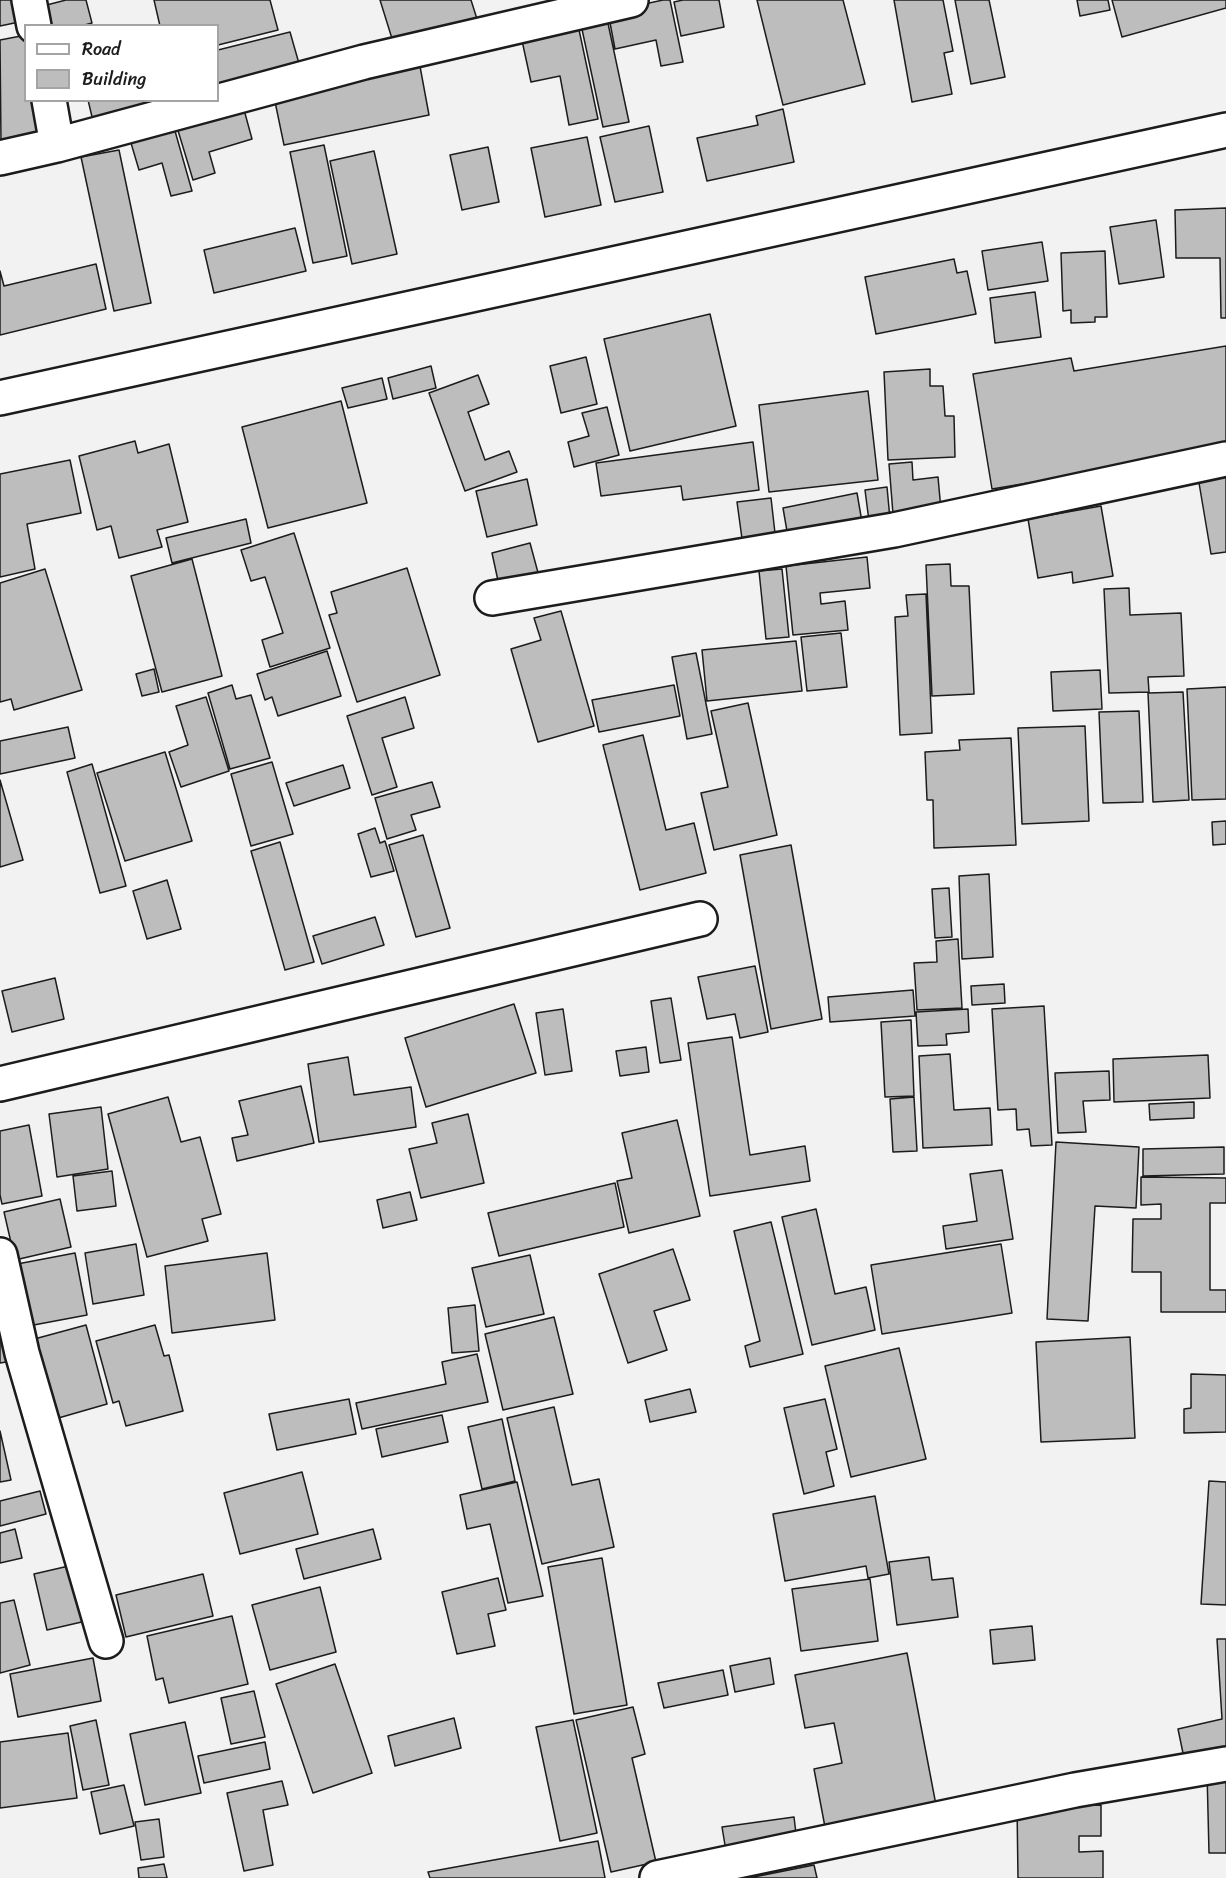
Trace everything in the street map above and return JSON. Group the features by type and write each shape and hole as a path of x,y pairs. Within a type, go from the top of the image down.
{"street":[{"path":"29,0 34,24"},
{"path":"219,101 364,62 631,0"},
{"path":"49,102 57,145"},
{"path":"0,158 216,102"},
{"path":"0,398 1226,130"},
{"path":"492,598 894,530 1226,459"},
{"path":"0,1084 700,919"},
{"path":"0,1255 22,1353 106,1641"},
{"path":"657,1878 1075,1790 1226,1764"}],"building":[{"path":"0,0 15,0 19,22 0,26"},
{"path":"66,0 86,0 92,23 43,24 39,7"},
{"path":"154,0 270,0 278,30 219,45 219,24 160,24"},
{"path":"380,0 471,0 477,19 394,45"},
{"path":"670,0 683,62 661,66 656,40 615,49 608,12"},
{"path":"719,0 724,27 681,36 674,2"},
{"path":"757,0 843,0 865,84 783,105"},
{"path":"894,0 943,0 953,51 944,53 952,94 912,102"},
{"path":"955,0 989,0 1005,77 971,84"},
{"path":"1077,0 1108,0 1110,10 1080,16"},
{"path":"1112,0 1226,0 1226,8 1122,37"},
{"path":"606,14 629,122 603,127 580,20"},
{"path":"578,25 598,119 569,125 560,76 531,82 521,36"},
{"path":"290,32 300,67 219,88 219,50"},
{"path":"24,35 24,102 40,102 47,136 1,144 0,40"},
{"path":"419,61 429,115 284,145 273,92"},
{"path":"88,102 160,102 93,121"},
{"path":"243,106 252,139 209,152 215,173 193,180 176,124"},
{"path":"783,109 794,162 707,181 697,138 758,125 756,116"},
{"path":"649,126 663,192 615,202 600,137"},
{"path":"175,131 192,191 171,196 162,163 139,170 131,143"},
{"path":"587,137 601,205 545,217 531,148"},
{"path":"324,145 347,256 313,263 290,152"},
{"path":"488,147 499,202 462,210 450,155"},
{"path":"119,150 151,303 114,311 81,157"},
{"path":"374,151 397,254 352,264 330,161"},
{"path":"1226,208 1226,318 1221,318 1220,258 1176,258 1175,210"},
{"path":"1156,220 1164,277 1119,284 1110,227"},
{"path":"295,228 306,271 214,293 204,250"},
{"path":"1042,242 1048,281 988,290 982,251"},
{"path":"1105,251 1107,317 1095,317 1095,322 1071,323 1071,310 1063,311 1061,253"},
{"path":"954,259 957,273 967,271 976,314 876,334 865,277"},
{"path":"96,264 106,309 0,335 0,271 4,286"},
{"path":"1035,292 1041,337 995,343 990,298"},
{"path":"710,314 736,426 630,451 604,339"},
{"path":"1226,346 1226,450 992,489 973,374 1071,358 1074,371"},
{"path":"586,357 597,404 561,413 550,366"},
{"path":"431,366 436,388 393,399 388,378"},
{"path":"930,369 930,386 943,386 945,416 954,416 955,457 888,460 884,372"},
{"path":"478,375 489,404 468,412 485,460 509,451 517,472 465,491 429,393"},
{"path":"382,378 387,399 348,408 342,388"},
{"path":"868,391 878,480 769,492 759,405"},
{"path":"341,401 367,503 268,528 242,427"},
{"path":"607,407 619,455 574,467 568,442 589,436 582,413"},
{"path":"135,441 138,453 169,444 188,522 157,530 162,547 119,558 111,526 97,530 79,456"},
{"path":"753,442 759,490 683,500 681,486 601,496 596,463"},
{"path":"70,460 81,513 27,524 35,569 0,577 0,474"},
{"path":"912,462 913,480 938,477 941,510 893,514 889,464"},
{"path":"1226,466 1226,552 1211,554 1197,471"},
{"path":"527,479 537,525 487,537 476,491"},
{"path":"887,487 890,519 869,521 865,490"},
{"path":"857,493 862,522 788,537 783,508"},
{"path":"771,498 776,542 743,546 737,502"},
{"path":"1101,506 1113,576 1073,583 1072,572 1038,578 1028,519"},
{"path":"246,519 251,543 172,563 166,538"},
{"path":"294,533 330,648 270,667 262,640 283,633 265,577 251,581 241,550"},
{"path":"530,543 540,580 500,590 492,553"},
{"path":"867,557 870,588 820,593 821,604 845,601 848,630 793,635 786,566"},
{"path":"192,559 222,676 162,692 131,576"},
{"path":"950,564 951,586 969,586 974,694 932,696 926,565"},
{"path":"407,568 440,675 357,702 329,615 337,613 331,592"},
{"path":"45,569 82,690 14,710 11,699 0,702 0,583"},
{"path":"782,569 789,637 766,639 759,571"},
{"path":"1129,588 1130,615 1181,613 1184,676 1148,677 1149,692 1109,693 1104,589"},
{"path":"926,594 932,733 900,735 895,617 908,616 906,595"},
{"path":"561,611 594,726 538,742 511,649 541,640 534,618"},
{"path":"841,633 847,687 807,691 801,637"},
{"path":"796,641 802,691 707,701 702,650"},
{"path":"327,651 341,696 278,716 272,697 265,700 257,674"},
{"path":"696,653 712,734 687,739 672,657"},
{"path":"154,669 159,692 142,696 136,674"},
{"path":"1100,670 1102,709 1053,711 1051,672"},
{"path":"232,685 236,699 251,695 270,758 230,769 208,693"},
{"path":"674,685 680,716 599,732 592,700"},
{"path":"1226,687 1226,799 1192,800 1187,689"},
{"path":"1183,692 1189,800 1153,802 1148,693"},
{"path":"206,697 229,771 181,787 169,752 188,745 176,706"},
{"path":"405,697 414,728 382,738 397,787 372,795 347,716"},
{"path":"748,703 777,835 714,850 701,793 728,787 711,711"},
{"path":"1139,711 1143,802 1103,803 1099,712"},
{"path":"1085,726 1089,821 1022,824 1018,728"},
{"path":"68,727 75,758 0,774 0,741"},
{"path":"643,735 666,830 694,823 706,873 640,890 603,745"},
{"path":"1011,738 1016,845 934,848 933,800 927,800 925,752 960,750 959,740"},
{"path":"165,752 192,841 125,861 97,773"},
{"path":"272,762 293,834 251,846 231,774"},
{"path":"92,764 126,886 100,893 67,772"},
{"path":"343,765 350,788 294,806 286,783"},
{"path":"0,780 23,860 0,867"},
{"path":"432,782 440,807 411,815 416,830 387,839 375,798"},
{"path":"1226,821 1226,844 1213,845 1212,822"},
{"path":"375,828 380,843 385,841 394,871 371,877 358,834"},
{"path":"423,835 450,928 416,937 389,845"},
{"path":"280,842 314,962 285,970 251,851"},
{"path":"791,845 822,1019 771,1029 740,855"},
{"path":"989,874 993,957 962,959 959,876"},
{"path":"167,880 181,929 147,939 133,891"},
{"path":"949,888 952,937 935,938 932,889"},
{"path":"375,917 384,945 322,964 313,936"},
{"path":"958,939 962,1008 917,1010 914,963 937,962 936,941"},
{"path":"755,966 768,1032 740,1038 735,1014 707,1019 698,977"},
{"path":"55,978 64,1019 12,1032 2,991"},
{"path":"1004,984 1005,1003 972,1005 971,986"},
{"path":"913,990 915,1016 830,1022 828,997"},
{"path":"671,998 681,1060 660,1063 651,1001"},
{"path":"514,1004 536,1073 426,1107 405,1038"},
{"path":"1044,1006 1052,1145 1031,1146 1029,1129 1017,1130 1016,1109 998,1110 992,1009"},
{"path":"563,1009 572,1071 545,1075 536,1013"},
{"path":"968,1009 969,1032 946,1034 947,1045 918,1046 916,1012"},
{"path":"911,1020 914,1096 885,1097 881,1022"},
{"path":"732,1037 750,1155 805,1146 810,1181 710,1196 688,1043"},
{"path":"646,1047 649,1072 620,1076 616,1051"},
{"path":"950,1054 954,1110 990,1108 992,1145 923,1148 919,1056"},
{"path":"1208,1055 1210,1098 1114,1102 1113,1059"},
{"path":"348,1057 354,1095 411,1087 416,1127 319,1142 308,1064"},
{"path":"1109,1071 1110,1100 1083,1101 1086,1132 1058,1133 1055,1073"},
{"path":"301,1086 314,1143 237,1161 232,1138 248,1135 239,1101"},
{"path":"168,1097 181,1142 200,1137 221,1214 202,1219 208,1241 147,1257 108,1114"},
{"path":"914,1097 917,1151 893,1152 890,1099"},
{"path":"1194,1102 1194,1118 1150,1120 1149,1104"},
{"path":"101,1107 108,1169 57,1177 49,1114"},
{"path":"468,1114 484,1183 421,1198 409,1149 437,1143 432,1123"},
{"path":"677,1120 700,1216 629,1233 617,1181 632,1178 622,1133"},
{"path":"29,1125 42,1196 2,1204 0,1131"},
{"path":"1056,1142 1139,1147 1136,1208 1095,1206 1088,1321 1047,1319"},
{"path":"1224,1147 1224,1174 1143,1176 1143,1149"},
{"path":"1002,1170 1013,1239 946,1249 943,1226 977,1221 970,1174"},
{"path":"112,1171 116,1206 77,1211 73,1176"},
{"path":"1141,1177 1226,1178 1226,1203 1210,1203 1210,1290 1226,1290 1226,1312 1161,1312 1161,1272 1132,1272 1133,1219 1161,1219 1161,1204 1141,1205"},
{"path":"615,1183 624,1227 499,1256 488,1213"},
{"path":"410,1192 417,1220 383,1228 377,1200"},
{"path":"60,1199 71,1247 15,1260 4,1212"},
{"path":"816,1209 835,1294 866,1287 875,1330 812,1345 782,1217"},
{"path":"771,1222 803,1354 750,1367 745,1346 760,1341 734,1231"},
{"path":"136,1244 144,1295 93,1304 85,1253"},
{"path":"1001,1244 1012,1313 882,1334 871,1265"},
{"path":"673,1249 690,1300 654,1311 667,1350 628,1363 599,1274"},
{"path":"75,1253 87,1315 23,1327 12,1265"},
{"path":"267,1253 275,1320 172,1333 165,1266"},
{"path":"530,1255 544,1314 486,1327 472,1268"},
{"path":"475,1305 479,1351 452,1353 448,1308"},
{"path":"554,1317 573,1394 503,1410 485,1334"},
{"path":"86,1325 107,1404 48,1421 27,1341"},
{"path":"155,1325 164,1356 169,1355 183,1411 126,1426 119,1401 113,1403 96,1341"},
{"path":"0,1329 6,1362 0,1363"},
{"path":"1130,1337 1135,1438 1041,1442 1036,1342"},
{"path":"899,1348 926,1459 851,1477 825,1366"},
{"path":"477,1354 488,1402 362,1429 356,1403 446,1384 442,1362"},
{"path":"1191,1374 1226,1375 1226,1432 1184,1433 1184,1409 1191,1408"},
{"path":"690,1389 696,1412 650,1422 645,1400"},
{"path":"349,1399 356,1434 277,1450 269,1414"},
{"path":"825,1399 837,1449 826,1452 834,1486 804,1494 784,1408"},
{"path":"554,1407 572,1485 599,1479 614,1547 542,1564 507,1418"},
{"path":"442,1415 448,1442 382,1457 376,1429"},
{"path":"502,1419 515,1481 482,1489 468,1427"},
{"path":"0,1431 11,1480 0,1482"},
{"path":"302,1472 318,1534 240,1554 224,1493"},
{"path":"1209,1481 1226,1482 1226,1605 1201,1604"},
{"path":"517,1482 543,1596 508,1603 490,1524 467,1529 460,1495"},
{"path":"40,1491 46,1514 0,1526 0,1501"},
{"path":"875,1496 889,1574 868,1578 866,1566 785,1581 773,1514"},
{"path":"15,1529 22,1558 0,1563 0,1533"},
{"path":"373,1529 381,1559 304,1579 296,1549"},
{"path":"929,1557 932,1580 953,1578 958,1617 897,1625 889,1562"},
{"path":"602,1558 627,1705 574,1714 548,1567"},
{"path":"73,1565 86,1621 47,1630 34,1574"},
{"path":"203,1574 213,1616 126,1637 116,1595"},
{"path":"498,1578 506,1610 488,1614 495,1646 457,1654 442,1592"},
{"path":"870,1579 878,1641 801,1651 792,1589"},
{"path":"320,1587 336,1652 270,1670 252,1605"},
{"path":"14,1600 30,1665 0,1673 0,1603"},
{"path":"232,1616 248,1684 169,1703 163,1678 156,1680 147,1636"},
{"path":"1032,1626 1035,1660 993,1664 990,1630"},
{"path":"1217,1639 1226,1639 1226,1749 1184,1758 1178,1729 1222,1719"},
{"path":"907,1653 936,1805 825,1827 814,1769 842,1763 834,1723 805,1728 795,1675"},
{"path":"93,1658 101,1701 18,1717 10,1674"},
{"path":"770,1658 774,1684 735,1692 730,1666"},
{"path":"335,1664 372,1773 313,1793 276,1684"},
{"path":"723,1670 728,1695 664,1708 658,1683"},
{"path":"254,1691 265,1737 231,1744 221,1698"},
{"path":"633,1707 645,1754 632,1758 656,1862 611,1872 576,1720"},
{"path":"454,1718 461,1748 395,1766 388,1736"},
{"path":"96,1720 109,1785 83,1790 70,1726"},
{"path":"573,1720 597,1833 560,1841 536,1727"},
{"path":"185,1722 201,1793 145,1805 130,1734"},
{"path":"68,1733 77,1798 0,1808 0,1742"},
{"path":"265,1742 270,1769 204,1783 198,1756"},
{"path":"1207,1772 1226,1772 1226,1853 1209,1853"},
{"path":"282,1781 288,1805 263,1810 273,1865 244,1871 227,1793"},
{"path":"124,1785 134,1826 100,1834 91,1792"},
{"path":"1101,1805 1101,1836 1079,1836 1079,1852 1103,1851 1103,1878 1018,1878 1017,1806"},
{"path":"794,1817 797,1842 726,1851 722,1827"},
{"path":"159,1819 164,1857 141,1860 135,1822"},
{"path":"598,1841 605,1878 430,1878 428,1872"},
{"path":"164,1864 167,1878 139,1878 138,1868"},
{"path":"814,1865 817,1878 749,1878"}]}
